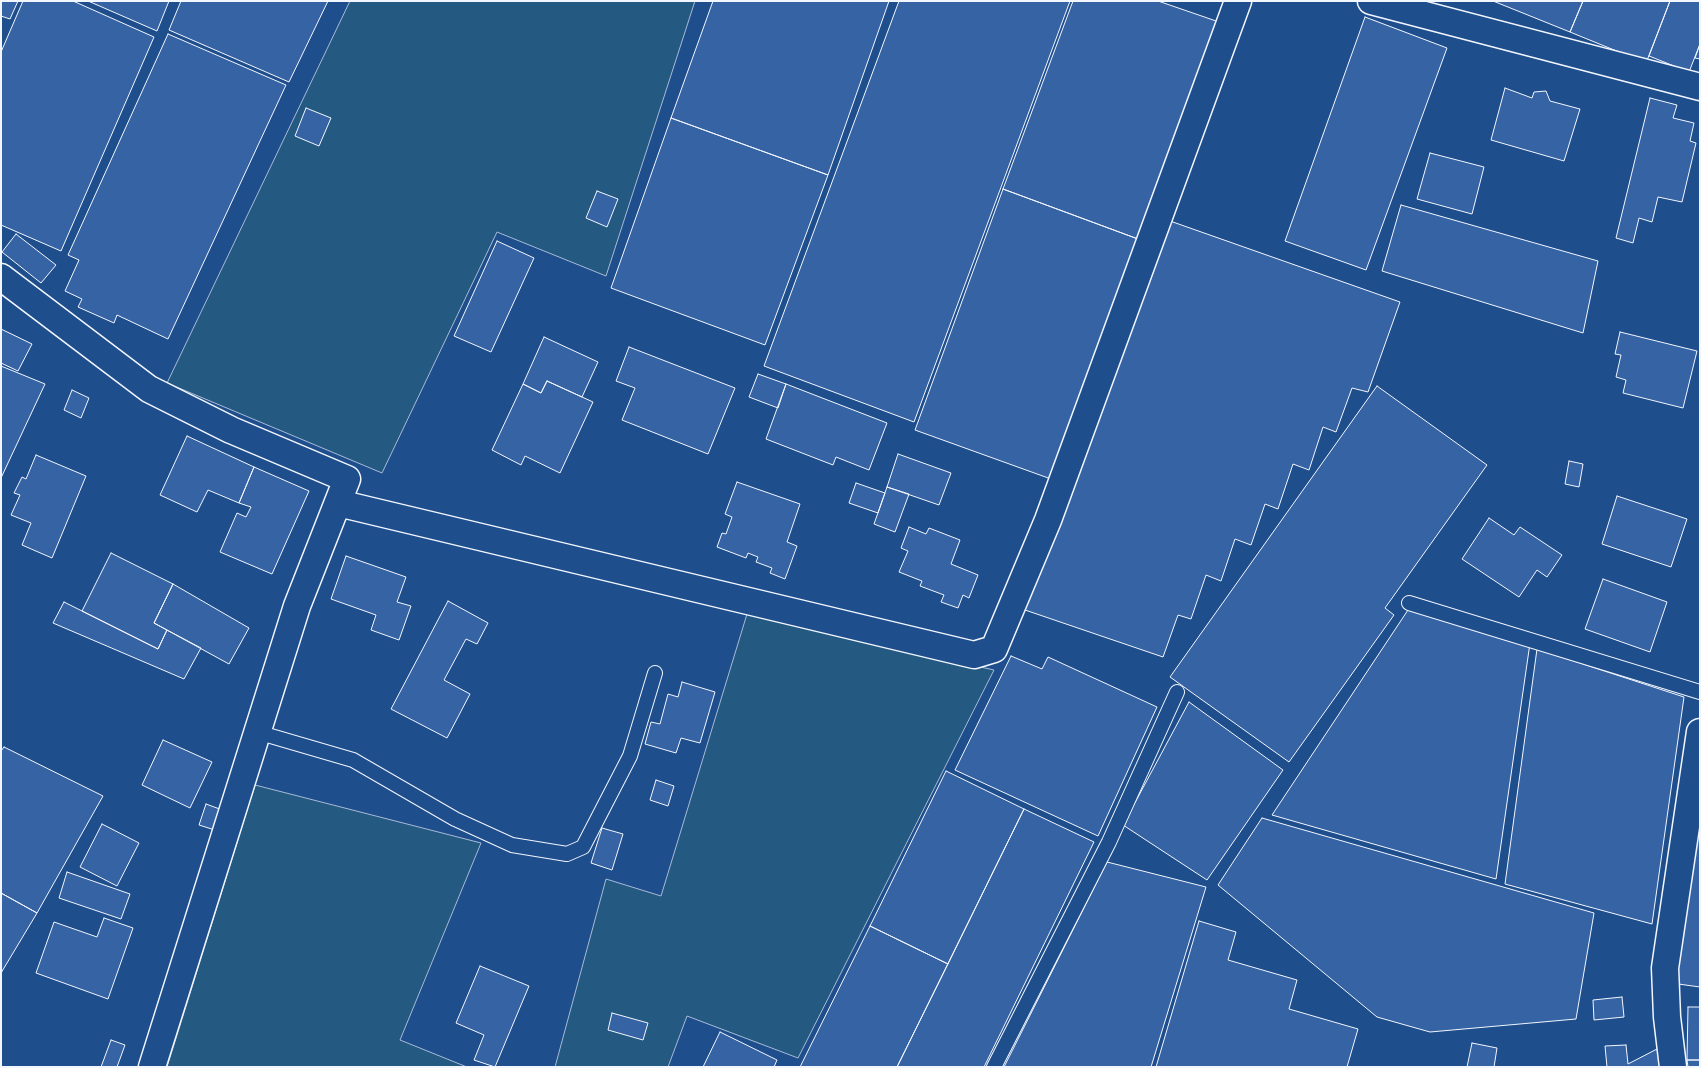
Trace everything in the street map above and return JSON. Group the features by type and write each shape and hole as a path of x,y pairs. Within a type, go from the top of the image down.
{"street":[{"path":"338,503 974,655 994,649 1048,520 1238,1"},
{"path":"1371,1 1700,87"},
{"path":"1,277 149,389 231,430 347,478 297,606 152,1067"},
{"path":"1673,1067 1666,1017 1665,968 1700,732"}],"lane":[{"path":"1409,603 1700,692"},
{"path":"257,732 353,760 455,819 512,845 567,854 583,847 630,756 655,673"},
{"path":"994,1067 1109,842 1177,692"}],"shaded area":[{"path":"350,1 695,1 606,276 497,232 382,473 167,383"},
{"path":"747,614 994,670 798,1058 687,1016 668,1067 555,1067 606,879 661,896"},
{"path":"255,785 481,843 400,1040 467,1067 167,1067"}],"building":[{"path":"1,1 18,1 10,19 1,16"},
{"path":"23,1 73,1 154,37 61,251 1,225 1,52"},
{"path":"88,1 169,1 157,31"},
{"path":"181,1 328,1 289,82 169,30"},
{"path":"713,1 889,1 828,175 671,118"},
{"path":"899,1 1070,1 914,422 764,366"},
{"path":"1073,1 1158,1 1219,22 1138,239 1003,189"},
{"path":"1493,1 1583,1 1570,32"},
{"path":"1583,1 1670,1 1646,63 1570,32"},
{"path":"1670,1 1700,1 1700,44 1689,72 1649,56"},
{"path":"1365,17 1447,48 1366,270 1285,241"},
{"path":"168,34 286,85 168,339 117,315 114,323 78,307 82,299 65,291 79,260 68,255"},
{"path":"1700,44 1700,59 1695,58"},
{"path":"1505,88 1532,98 1534,92 1546,91 1550,101 1580,109 1564,161 1491,140"},
{"path":"1650,98 1677,105 1673,118 1694,123 1690,141 1696,143 1682,202 1658,197 1652,222 1639,218 1633,243 1616,238"},
{"path":"306,108 331,118 319,146 295,136"},
{"path":"671,118 828,175 765,345 611,288"},
{"path":"1430,153 1484,167 1472,214 1417,199"},
{"path":"1003,189 1138,239 1051,479 915,430"},
{"path":"597,191 618,199 607,227 586,218"},
{"path":"1401,205 1598,261 1583,333 1382,271"},
{"path":"1170,221 1400,302 1368,392 1352,388 1336,432 1323,427 1309,470 1293,464 1278,509 1265,504 1251,545 1235,539 1221,581 1206,575 1191,619 1178,615 1163,657 1025,610"},
{"path":"16,234 56,265 41,283 2,252"},
{"path":"497,241 534,258 491,352 454,336"},
{"path":"1,329 32,344 18,371 1,363"},
{"path":"1620,332 1697,351 1683,408 1623,393 1626,380 1616,377 1621,355 1615,354"},
{"path":"544,337 598,362 582,397 547,381 541,393 523,384"},
{"path":"629,347 735,388 708,454 622,420 635,388 616,381"},
{"path":"1,366 45,384 1,478"},
{"path":"758,374 786,384 778,408 749,397"},
{"path":"547,381 593,402 560,473 525,456 521,465 492,450 523,384 541,393"},
{"path":"786,384 887,423 869,470 836,457 833,465 766,439"},
{"path":"1377,386 1487,465 1385,608 1394,615 1289,762 1170,677"},
{"path":"72,390 89,398 81,418 64,410"},
{"path":"187,436 254,467 239,503 208,490 197,512 160,495"},
{"path":"898,454 951,473 939,505 887,487"},
{"path":"36,455 86,476 52,558 22,545 31,523 11,515 20,495 14,493 22,477 26,479"},
{"path":"1569,461 1583,464 1579,487 1565,484"},
{"path":"254,467 309,491 272,574 220,552 237,513 246,517 251,507 239,503"},
{"path":"737,482 800,504 787,542 797,546 785,579 770,573 772,568 756,562 758,557 748,553 746,558 717,547 722,533 726,534 732,517 725,514"},
{"path":"856,483 885,493 878,513 849,503"},
{"path":"887,487 909,494 895,532 874,524"},
{"path":"1617,496 1687,519 1671,567 1602,544"},
{"path":"1489,518 1514,535 1520,527 1562,555 1547,577 1537,570 1519,597 1462,559"},
{"path":"909,527 926,534 929,528 960,540 951,564 978,575 969,598 963,595 958,608 941,602 944,595 920,586 922,581 899,572 908,551 901,548"},
{"path":"111,553 173,584 154,623 167,630 158,649 82,611"},
{"path":"346,556 406,577 397,602 411,606 399,640 371,630 376,615 331,599"},
{"path":"1603,579 1667,602 1650,652 1585,629"},
{"path":"173,584 249,628 229,664 154,623"},
{"path":"448,601 488,623 477,644 466,639 444,680 470,694 447,738 391,709"},
{"path":"64,602 158,649 167,630 201,648 184,679 53,623"},
{"path":"1408,610 1530,643 1496,879 1272,815"},
{"path":"1537,649 1684,697 1652,924 1505,884"},
{"path":"1011,656 1042,669 1048,657 1157,707 1098,836 955,770"},
{"path":"682,682 715,692 700,743 681,738 676,753 645,744 651,722 660,724 668,694 678,697"},
{"path":"1189,702 1283,770 1207,880 1123,825"},
{"path":"163,740 212,762 190,808 142,785"},
{"path":"4,747 103,796 37,913 1,893 1,751"},
{"path":"946,771 1024,809 948,964 870,926"},
{"path":"656,780 674,786 668,806 650,800"},
{"path":"1700,791 1700,987 1671,983"},
{"path":"206,804 225,811 218,831 199,825"},
{"path":"1024,809 1094,842 984,1067 897,1067"},
{"path":"1262,818 1594,913 1576,1019 1430,1032 1377,1017 1218,885"},
{"path":"102,824 139,843 117,886 80,867"},
{"path":"602,828 623,834 612,870 591,863"},
{"path":"1107,862 1206,887 1151,1067 1004,1067"},
{"path":"67,872 130,894 121,919 59,898"},
{"path":"1,893 37,913 1,973"},
{"path":"104,918 133,928 108,999 36,973 54,922 97,937"},
{"path":"1199,921 1236,932 1228,960 1297,980 1289,1009 1358,1029 1347,1067 1156,1067"},
{"path":"870,926 948,964 897,1067 800,1067"},
{"path":"480,966 529,986 495,1067 474,1060 484,1035 456,1023"},
{"path":"1622,997 1624,1017 1594,1020 1593,1000"},
{"path":"1688,1007 1700,1007 1700,1060 1687,1060"},
{"path":"612,1013 648,1023 643,1040 608,1030"},
{"path":"720,1032 777,1060 774,1067 703,1067"},
{"path":"111,1040 125,1045 117,1067 101,1067"},
{"path":"1472,1043 1497,1048 1494,1067 1467,1067"},
{"path":"1626,1045 1628,1064 1657,1049 1662,1067 1607,1067 1605,1046"},
{"path":"1687,1060 1700,1060 1700,1067 1688,1067"}]}
